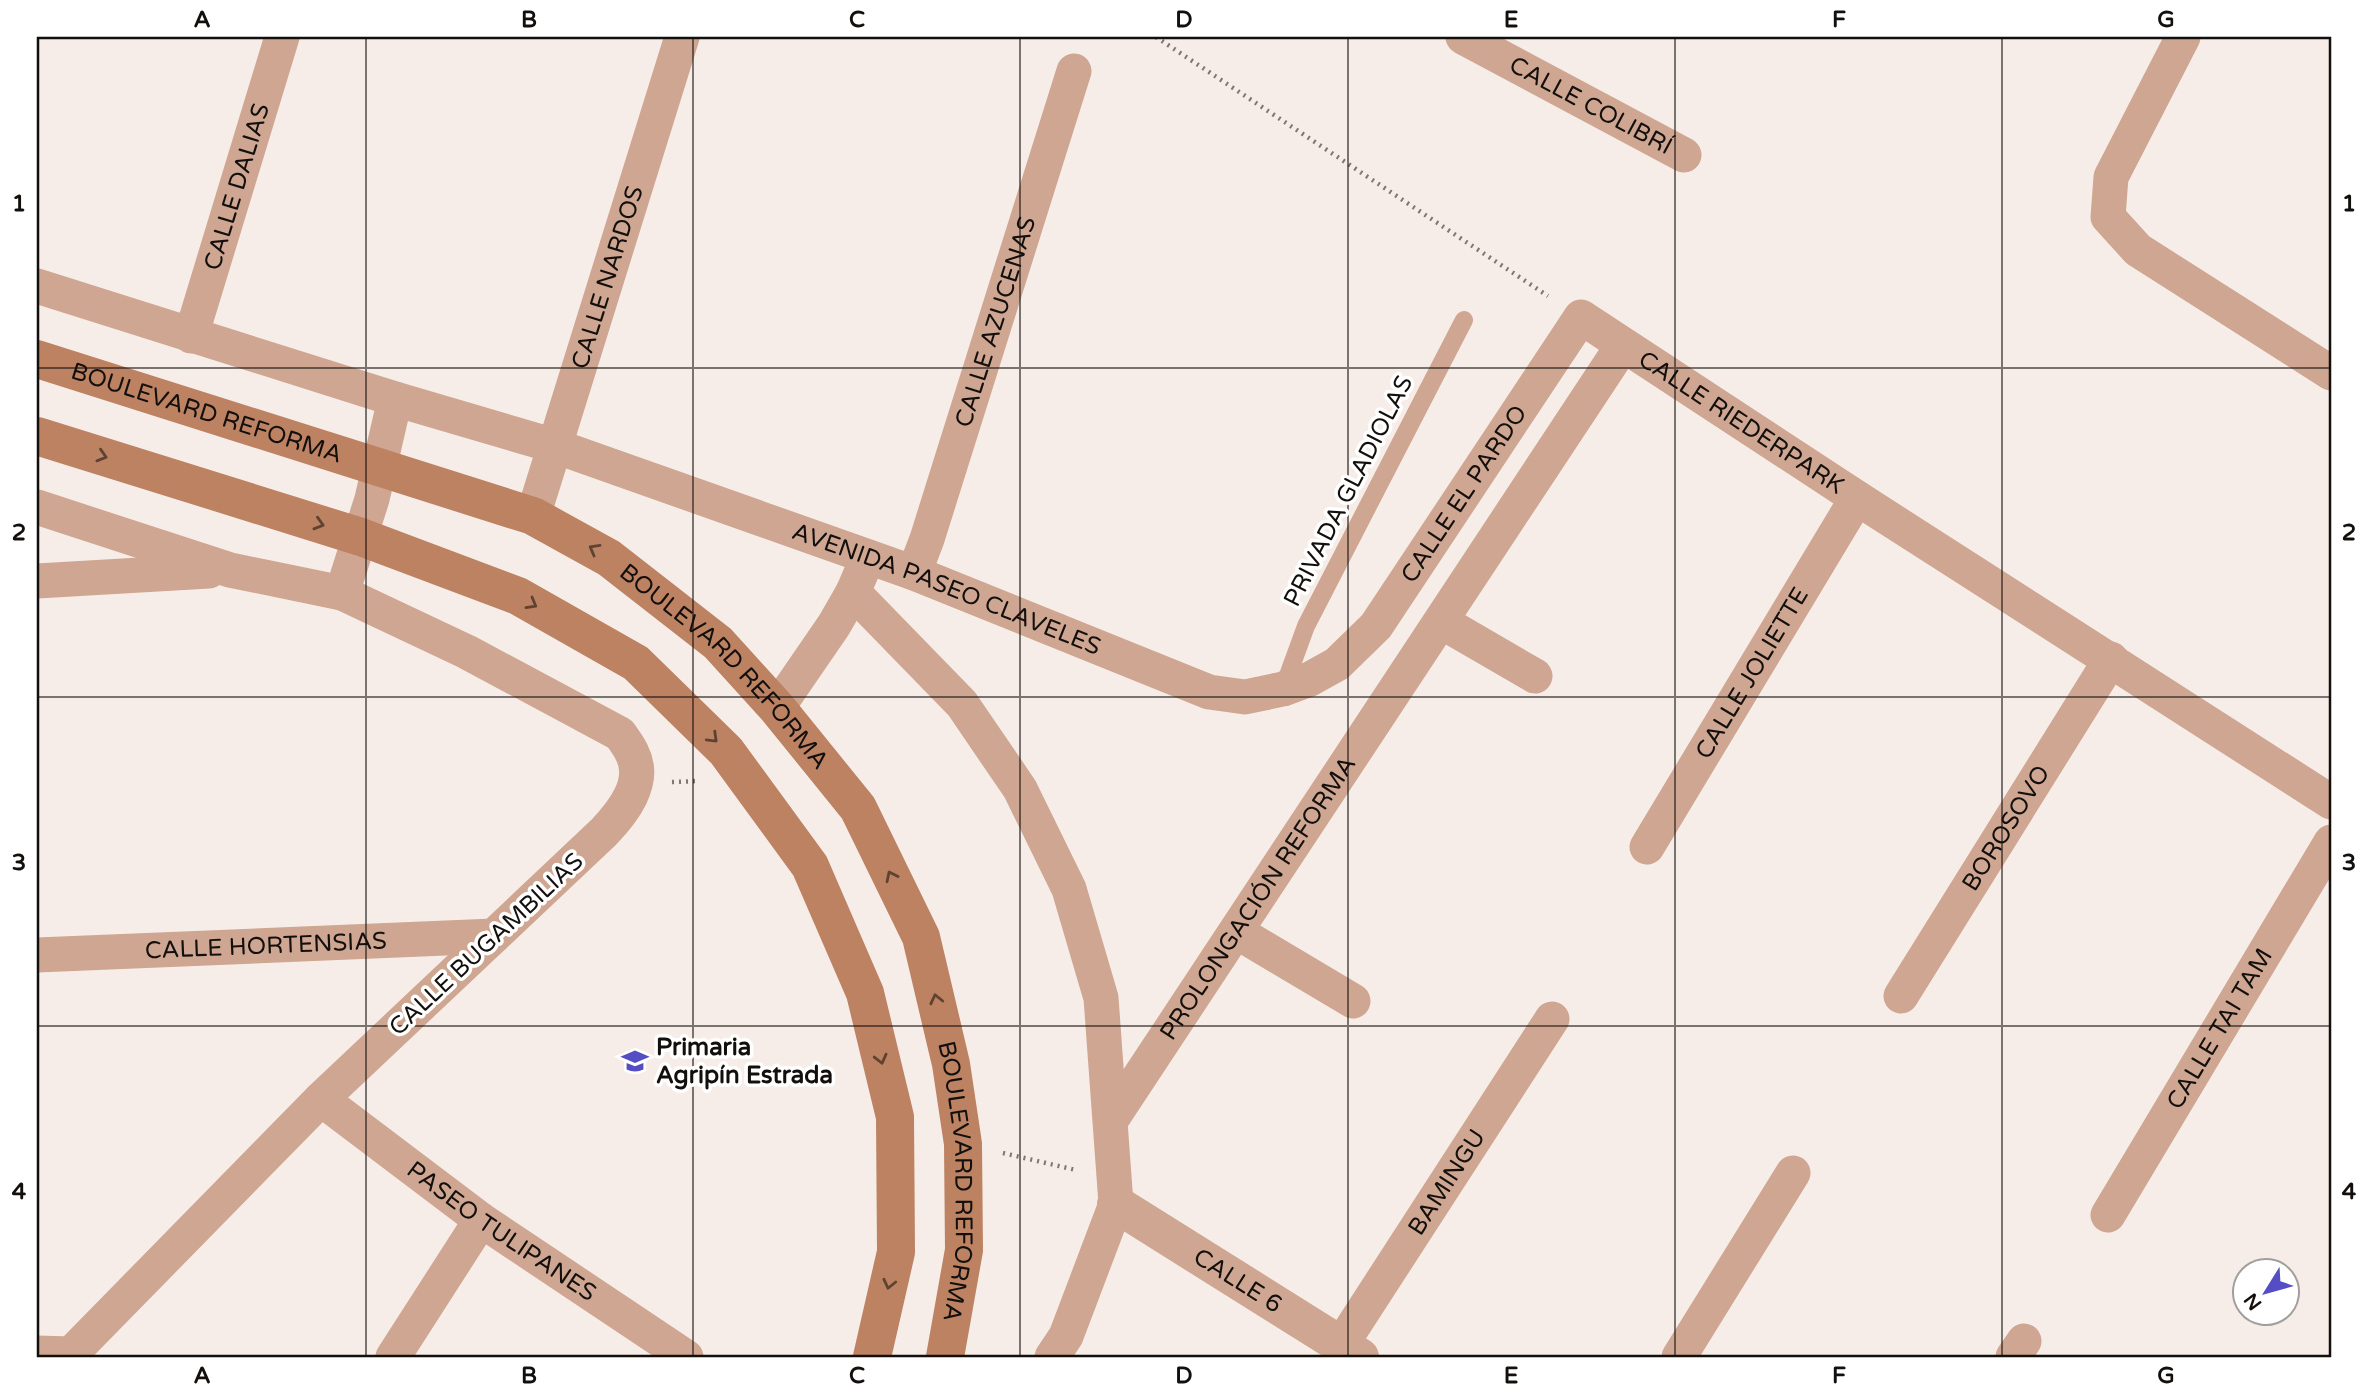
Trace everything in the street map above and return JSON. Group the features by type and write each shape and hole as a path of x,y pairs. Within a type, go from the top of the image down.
{"main road":[{"name":"BOULEVARD REFORMA","path":"37,359 533,516 609,558 718,643 777,708 858,808 921,937 951,1064 963,1144 964,1250 945,1357"},
{"name":"BOULEVARD REFORMA","path":"37,436 361,537 518,596 636,663 726,751 810,866 865,993 895,1117 897,1252 872,1357"}],"street":[{"name":"CALLE DALIAS","path":"191,336 282,37"},
{"name":"CALLE NARDOS","path":"533,516 682,37"},
{"name":"CALLE COLIBRÍ","path":"1463,37 1684,155"},
{"path":"2183,37 2111,177 2108,217 2138,250 2331,373"},
{"name":"CALLE AZUCENAS","path":"914,573 1074,71"},
{"name":"AVENIDA PASEO CLAVELES","path":"37,286 191,336 555,446 914,573 1209,692 1245,697 1283,689 1310,679 1337,664"},
{"name":"CALLE RIEDERPARK","path":"1581,317 1857,498 2331,802"},
{"name":"CALLE EL PARDO","path":"1337,664 1376,626 1581,317"},
{"name":"CALLE EL PARDO","path":"1405,677 1623,345"},
{"path":"342,593 361,537 395,399"},
{"name":"CALLE JOLIETTE","path":"1647,847 1857,498"},
{"path":"37,507 230,570 342,593 467,652 620,734 634,755 636,783"},
{"path":"777,708 834,625 853,592 868,557"},
{"path":"37,581 230,570"},
{"path":"853,592 962,705 1020,789 1069,889 1101,998 1115,1191 1066,1336 1052,1357"},
{"path":"1442,622 1535,676"},
{"name":"BOROSOVO","path":"1901,996 2111,659"},
{"name":"PROLONGACIÓN REFORMA","path":"1111,1120 1405,677"},
{"name":"CALLE BUGAMBILIAS","path":"70,1356 321,1099 622,812 636,783"},
{"name":"CALLE TAI TAM","path":"2108,1215 2331,842"},
{"path":"1237,932 1353,1001"},
{"name":"CALLE HORTENSIAS","path":"37,955 494,936"},
{"name":"BAMINGU","path":"1350,1351 1552,1019"},
{"name":"PASEO TULIPANES","path":"321,1099 481,1220 686,1357"},
{"path":"1679,1357 1793,1174"},
{"name":"CALLE 6","path":"1115,1191 1350,1351"},
{"path":"393,1357 481,1220"},
{"path":"37,1353 70,1356"}],"lane":[{"name":"PRIVADA GLADIOLAS","path":"1283,689 1306,626 1464,320"}],"path":[{"path":"1156,37 1581,317"},
{"path":"636,783 746,778"},
{"path":"963,1144 1115,1191"}],"place":[{"name":"Primaria Agripín Estrada","path":"635,1061"}]}
